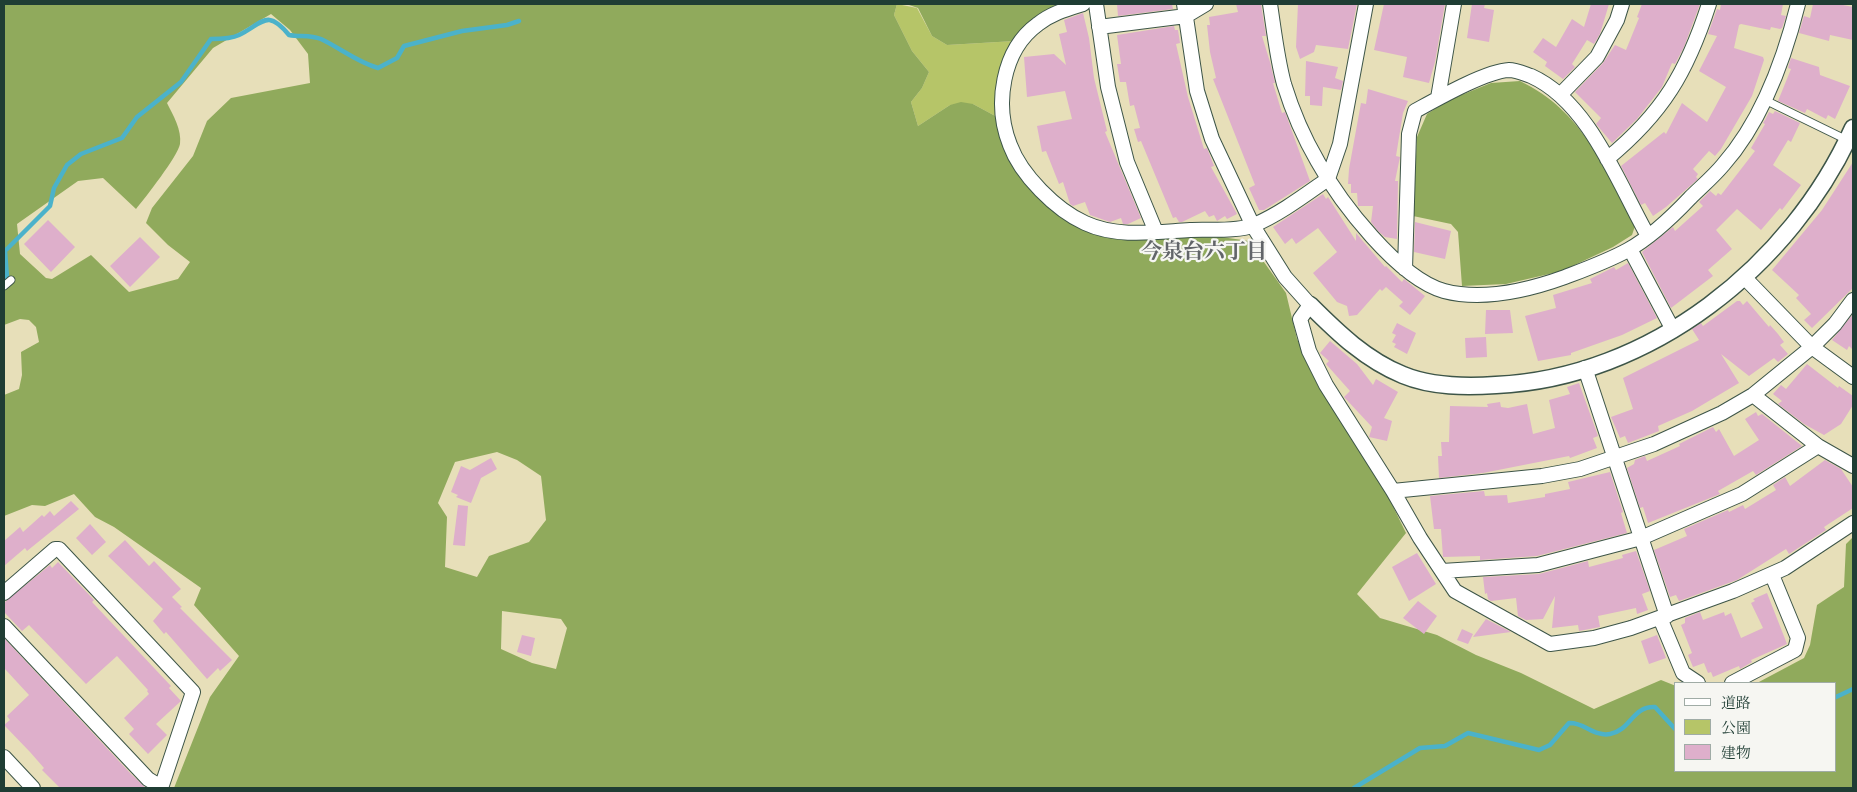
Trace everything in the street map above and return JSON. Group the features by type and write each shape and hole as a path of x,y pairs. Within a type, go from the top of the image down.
{"street":[{"path":"1083,4 1055,13 1036,25 1016,47 1004,79 1003,110 1010,145 1020,164 1041,190 1067,214 1084,223 1110,231 1156,232 1253,226 1328,179 1340,144 1366,4"},
{"path":"1096,4 1108,87 1127,162 1156,232"},
{"path":"1098,27 1206,4"},
{"path":"1270,4 1284,84 1317,160 1328,179 1380,245 1405,269 1428,285 1445,291 1465,294 1509,292 1552,282 1599,264 1630,249 1674,215 1724,164 1764,100 1789,41 1798,4"},
{"path":"1438,98 1454,4"},
{"path":"1561,94 1597,57 1617,20 1622,4"},
{"path":"1606,159 1634,136 1674,85 1696,46 1709,4"},
{"path":"1185,10 1197,91 1212,139 1253,226 1285,277 1310,305 1362,353 1391,370 1422,381 1474,386 1542,381 1637,349 1711,304 1744,276 1792,229 1825,182 1850,134"},
{"path":"1405,269 1409,134 1415,110 1490,75 1510,70 1543,82 1561,94 1585,125 1606,159 1648,236"},
{"path":"1630,249 1672,328"},
{"path":"1744,276 1812,347 1853,377"},
{"path":"1393,491 1512,481 1580,469 1615,459 1691,428 1753,395 1812,347 1835,324 1853,300"},
{"path":"1310,305 1300,320 1309,351 1338,406 1455,591 1550,644 1594,638 1664,617 1772,575 1853,523"},
{"path":"1585,368 1641,538 1682,673 1696,682"},
{"path":"1753,395 1818,446 1853,466"},
{"path":"1442,571 1538,565 1641,538 1742,494 1818,446"},
{"path":"4,592 54,549 59,549 193,692 161,788 148,779 4,626"},
{"path":"1734,682 1795,650 1798,638 1772,575"},
{"path":"4,757 33,788"}],"lane":[{"path":"1764,100 1850,134"},
{"path":"4,286 11,280"}],"green space":[{"path":"4,4 897,4 894,15 912,51 929,72 922,88 911,102 918,126 950,105 961,102 973,104 999,118 1041,197 1126,237 1166,239 1208,235 1249,241 1286,293 1297,339 1337,416 1383,486 1406,533 1357,594 1380,618 1437,635 1594,709 1661,680 1674,685 1674,772 1837,772 1837,682 1759,682 1804,658 1810,645 1817,605 1844,587 1846,544 1853,537 1853,788 174,788 210,697 239,656 194,605 201,588 114,527 95,517 74,494 45,506 32,505 4,516 4,395 19,389 22,375 21,352 39,342 36,327 29,320 20,319 4,325","holes":["271,14 290,30 308,54 310,83 231,98 207,121 193,156 152,208 146,223 168,245 190,262 178,279 129,292 91,255 52,279 46,278 20,254 17,224 78,181 103,178 136,209 168,167 180,144 178,128 167,103 213,48","497,452 517,460 541,476 546,520 529,542 489,556 477,577 445,567 447,517 438,503 455,462","502,611 561,619 567,628 556,669 532,663 501,649"]},
{"path":"897,4 917,8 932,36 947,45 1015,41 999,118 973,104 950,105 918,126 911,102 922,88 929,72 912,51 894,15"},
{"path":"906,4 1057,4 1034,21 1015,41 947,45 932,36 918,8"},
{"path":"1520,81 1542,93 1576,125 1602,163 1635,226 1632,235 1613,247 1562,271 1506,284 1462,286 1458,232 1451,224 1413,216 1417,137 1427,114 1449,100 1491,83"}],"building":[{"path":"1117,4 1172,4 1173,9 1118,16"},
{"path":"1236,4 1261,4 1266,36 1262,36 1275,83 1273,83 1282,113 1285,112 1310,181 1264,210 1259,210 1249,188 1255,185 1213,79 1216,78 1210,52 1207,25 1210,25 1209,17 1238,12"},
{"path":"1298,4 1357,4 1348,49 1316,45 1314,52 1300,59 1296,47"},
{"path":"1384,4 1445,4 1435,62 1429,83 1403,77 1407,57 1374,50"},
{"path":"1472,4 1485,4 1484,8 1494,10 1489,42 1467,38"},
{"path":"1591,4 1609,4 1600,34 1594,44 1587,40 1572,64 1575,67 1563,79 1545,66 1547,62 1533,52 1543,38 1556,47 1572,19 1584,27"},
{"path":"1642,4 1700,4 1684,47 1675,64 1672,63 1662,87 1637,119 1612,143 1596,124 1601,118 1575,92 1603,63 1615,45 1626,50 1639,18 1637,17"},
{"path":"1721,4 1783,4 1781,15 1786,16 1780,29 1771,27 1770,30 1739,25 1734,48 1763,57 1764,60 1752,96 1721,149 1715,156 1709,151 1693,169 1698,174 1696,177 1698,179 1653,216 1645,203 1641,205 1621,166 1664,132 1666,134 1682,103 1707,122 1726,87 1699,71 1717,36 1708,34 1717,9 1720,10"},
{"path":"1813,4 1838,4 1853,7 1853,40 1830,35 1829,41 1799,33 1804,16 1810,18"},
{"path":"1083,13 1089,38 1094,78 1107,131 1105,132 1141,218 1128,224 1123,224 1121,218 1110,222 1090,215 1085,202 1073,206 1070,204 1063,182 1059,184 1046,151 1042,152 1037,126 1072,119 1065,91 1027,97 1024,57 1054,54 1066,65 1059,34 1067,32 1064,20"},
{"path":"1174,26 1175,30 1178,30 1180,43 1176,44 1188,97 1204,149 1207,148 1214,166 1211,167 1237,214 1227,219 1225,216 1217,221 1214,215 1209,217 1205,211 1182,222 1179,222 1176,217 1173,218 1141,141 1138,142 1134,129 1140,128 1134,105 1130,106 1126,82 1120,82 1117,64 1121,64 1117,35"},
{"path":"1791,58 1819,67 1820,75 1850,86 1835,119 1828,115 1826,119 1807,109 1805,113 1778,101 1791,69 1788,68"},
{"path":"1306,61 1338,67 1335,78 1343,81 1341,90 1323,87 1322,106 1310,105 1310,96 1305,96"},
{"path":"1368,89 1408,101 1403,113 1396,156 1400,157 1395,181 1398,181 1397,239 1385,237 1378,231 1371,222 1373,206 1358,206 1357,193 1351,193 1351,184 1348,184 1361,103 1366,104"},
{"path":"1775,111 1800,123 1791,142 1788,140 1773,165 1801,185 1782,210 1780,208 1761,230 1737,209 1716,230 1732,249 1708,270 1713,276 1671,308 1642,252 1673,227 1675,231 1703,206 1699,202 1710,191 1716,196 1718,193 1721,195 1755,151 1751,148 1765,124 1763,123 1769,112 1773,114"},
{"path":"1853,162 1853,288 1812,328 1804,320 1811,314 1796,298 1799,295 1772,270 1822,210"},
{"path":"1323,194 1326,199 1328,197 1356,241 1356,233 1385,267 1402,282 1404,279 1425,296 1410,315 1399,306 1403,302 1386,287 1382,291 1380,289 1357,315 1349,316 1347,306 1337,302 1313,273 1337,252 1318,228 1296,244 1292,238 1285,244 1273,227"},
{"path":"48,220 75,247 51,272 24,244"},
{"path":"1415,222 1451,231 1445,259 1414,252"},
{"path":"140,237 160,257 130,287 110,266"},
{"path":"1628,263 1657,318 1622,335 1571,353 1571,355 1538,361 1525,316 1556,308 1553,295 1592,283 1590,279 1614,267 1616,270"},
{"path":"1737,301 1740,301 1743,305 1747,301 1769,327 1770,325 1778,334 1784,342 1780,345 1788,354 1778,362 1774,358 1749,376 1721,354 1739,383 1692,411 1658,426 1659,431 1628,443 1625,436 1620,438 1611,417 1633,409 1623,378 1699,340 1692,329 1701,323 1703,326"},
{"path":"1486,310 1510,310 1513,333 1485,334"},
{"path":"1853,314 1853,350 1849,346 1847,350 1832,340"},
{"path":"1397,323 1416,333 1407,354 1394,347 1396,344 1392,342 1396,335 1392,333"},
{"path":"1486,337 1487,357 1466,358 1465,338"},
{"path":"1330,341 1357,364 1373,385 1376,379 1398,392 1384,418 1392,421 1387,441 1369,437 1372,427 1344,397 1350,391 1326,364 1329,361 1320,353"},
{"path":"1807,364 1838,388 1839,386 1853,396 1853,405 1841,424 1824,435 1804,424 1778,404 1782,401 1773,394 1781,385 1786,389"},
{"path":"1579,383 1598,436 1593,438 1597,448 1570,458 1569,456 1483,473 1439,478 1438,456 1442,456 1441,442 1449,442 1450,406 1488,407 1487,404 1500,402 1501,407 1508,408 1527,404 1533,434 1555,428 1549,400 1570,394 1567,387"},
{"path":"1756,412 1758,416 1762,414 1802,446 1756,475 1753,471 1718,491 1720,494 1648,523 1643,507 1640,508 1627,468 1634,464 1635,460 1645,456 1647,461 1680,446 1679,444 1713,427 1716,432 1719,429 1734,456 1759,440 1745,419"},
{"path":"491,458 497,469 481,478 471,503 456,497 458,495 451,492 461,466 470,470"},
{"path":"1825,460 1841,469 1853,487 1853,508 1824,527 1826,530 1789,554 1786,549 1737,580 1679,601 1676,595 1670,597 1654,550 1687,536 1684,529 1743,505 1745,509 1776,490 1773,485 1785,477 1790,486"},
{"path":"1610,472 1623,512 1621,513 1627,533 1537,556 1480,560 1480,556 1443,557 1441,529 1434,529 1430,496 1484,491 1485,496 1507,495 1508,503 1545,497 1545,494 1570,489 1568,482"},
{"path":"71,501 79,509 27,551 25,548 4,566 4,541 20,527 23,532 42,515 44,517 50,511 54,516"},
{"path":"458,505 468,506 465,546 453,545"},
{"path":"90,524 106,542 92,555 76,538"},
{"path":"125,540 149,566 154,561 181,589 172,597 182,607 180,608 232,660 220,671 218,668 207,679 166,632 164,634 153,621 163,609 108,556"},
{"path":"1636,551 1650,591 1642,594 1648,610 1637,614 1636,608 1598,616 1600,627 1579,631 1578,625 1552,628 1555,596 1543,619 1526,620 1518,616 1516,598 1491,601 1488,599 1487,593 1485,594 1483,577 1539,574 1588,561 1589,567 1623,558 1622,555"},
{"path":"1417,553 1436,584 1409,601 1392,567"},
{"path":"58,562 94,600 92,602 171,686 169,688 181,701 156,724 167,735 148,754 129,734 134,729 124,718 149,694 148,690 117,656 86,684 29,625 22,631 4,612 6,601 50,565 52,568"},
{"path":"1767,593 1787,644 1751,660 1752,662 1740,669 1739,666 1713,677 1711,672 1708,673 1704,663 1693,667 1688,655 1692,653 1681,625 1685,623 1685,618 1700,612 1703,620 1724,612 1725,616 1731,613 1741,638 1763,628 1751,603 1755,601 1753,599"},
{"path":"1418,601 1437,616 1424,634 1403,618"},
{"path":"1486,619 1511,632 1473,637"},
{"path":"1462,629 1473,634 1468,644 1457,640"},
{"path":"522,635 535,638 531,656 517,652"},
{"path":"1657,635 1666,658 1649,664 1641,641"},
{"path":"4,638 146,788 60,788 42,770 44,768 4,725 10,720 7,716 29,695 4,668"}],"waterway":[{"path":"4,280 7,277 5,251 50,206 54,188 67,165 81,154 122,138 137,117 181,82 211,39 236,36 265,20 270,20 282,27 289,35 321,39 356,59 378,68 397,58 404,46 462,31 507,25 519,21"},
{"path":"1837,697 1853,689"},
{"path":"1354,788 1420,748 1445,746 1468,733 1539,750 1550,745 1569,723 1574,723 1599,733 1610,734 1623,728 1641,710 1655,707 1674,728"}],"district":[{"name":"今泉台六丁目","path":"1204,254"}]}
